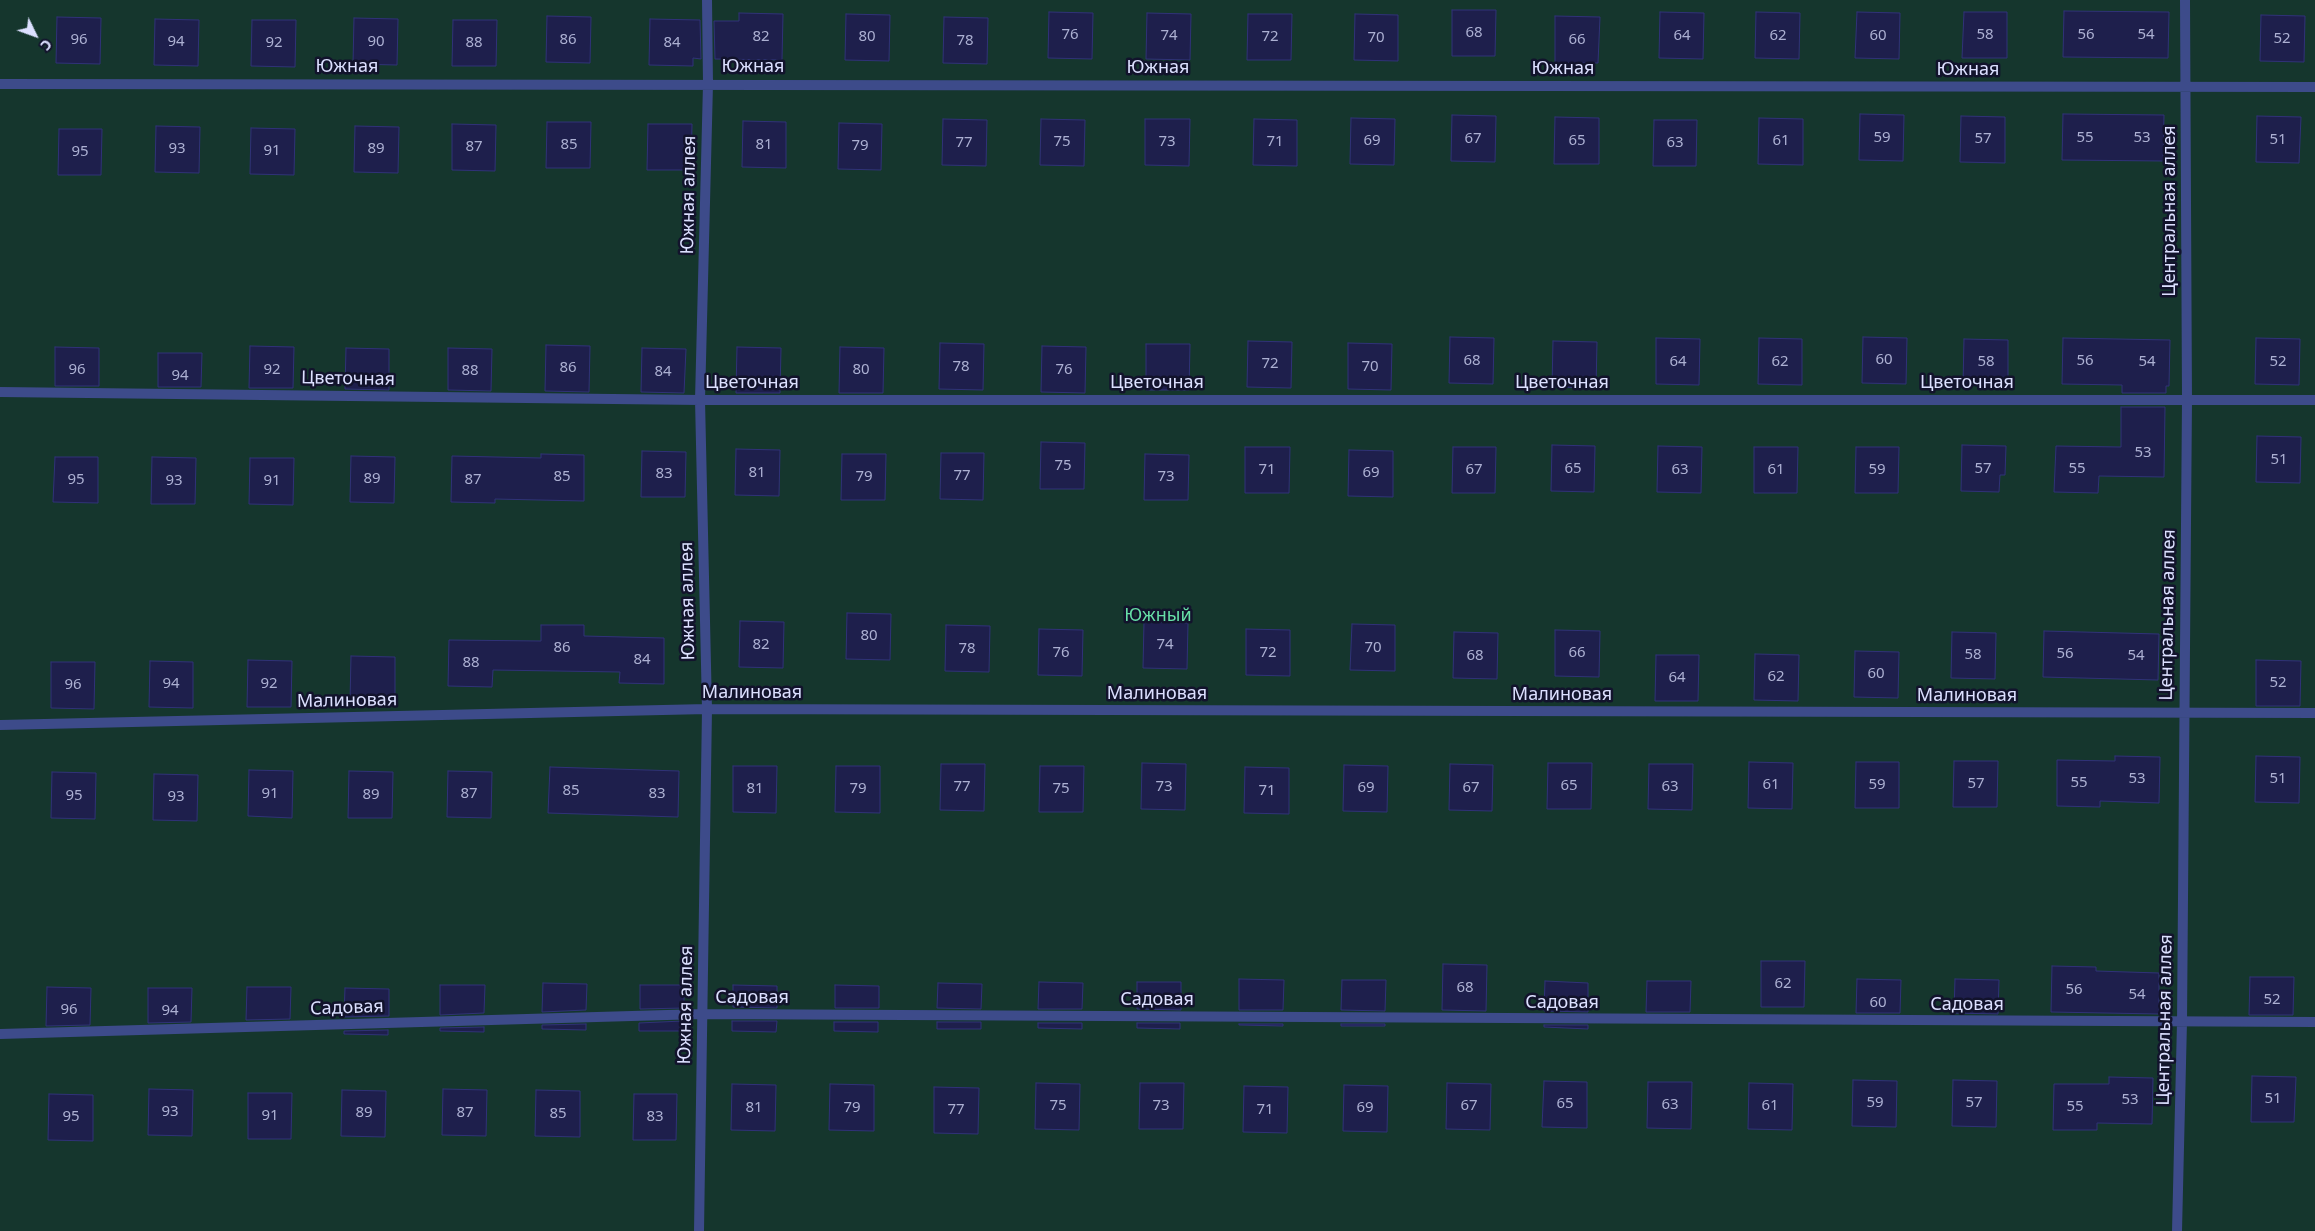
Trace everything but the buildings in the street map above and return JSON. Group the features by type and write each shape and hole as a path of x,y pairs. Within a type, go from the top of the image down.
{"street":[{"name":"Южная аллея","path":"699,1231 707,709 700,400 708,84 707,0"},
{"name":"Центральная аллея","path":"2177,1231 2182,1022 2187,399 2185,0"},
{"name":"Южная","path":"0,84 2315,88"},
{"name":"Цветочная","path":"0,392 700,400 2315,400"},
{"name":"Малиновая","path":"0,725 707,709 2315,713"},
{"name":"Садовая","path":"0,1034 702,1014 2315,1022"}],"green space":[{"name":"Южный","path":"0,0 2315,0 2315,1231 0,1231"}]}
